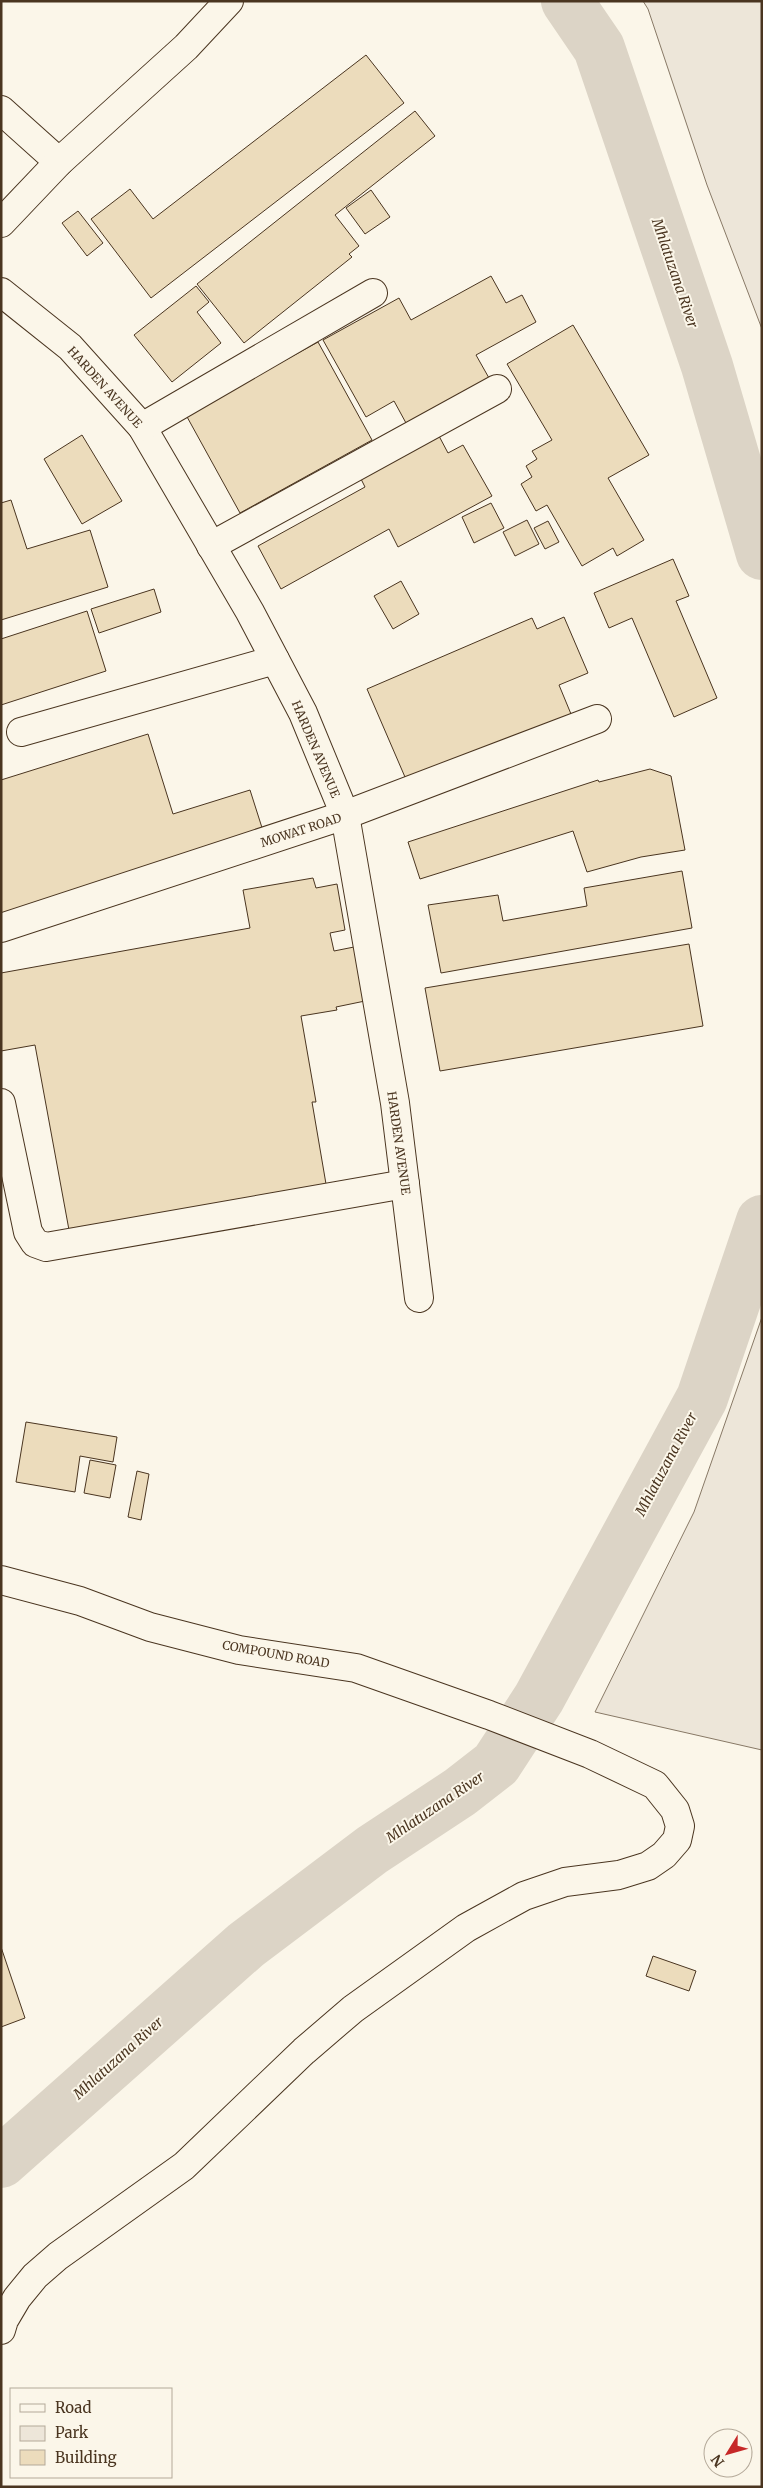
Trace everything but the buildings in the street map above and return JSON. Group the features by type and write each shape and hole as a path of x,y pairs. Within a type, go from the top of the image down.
{"street":[{"path":"1,223 59,162 186,47 229,1"},
{"path":"1,110 59,162"},
{"name":"HARDEN AVENUE","path":"1,292 70,347 142,428 211,546 303,713 345,815 395,1103 419,1298"},
{"path":"142,428 373,293"},
{"path":"211,546 497,389"},
{"path":"22,732 275,660"},
{"name":"MOWAT ROAD","path":"1,928 345,815 597,719"},
{"path":"1,1103 28,1232 35,1243 46,1247 405,1184"},
{"name":"COMPOUND ROAD","path":"1,1580 80,1601 150,1627 239,1650 356,1668 489,1715 631,1772 655,1785 675,1810 680,1826 677,1840 664,1855 648,1866 633,1872 565,1882 546,1887 496,1910 458,1933 353,2009 304,2051 184,2166 58,2256 36,2276 17,2298 4,2320 1,2330"}],"green space":[{"path":"643,1 762,1 762,329 707,185 648,9"},
{"path":"762,1317 762,1750 595,1712 694,1512"}],"waterway":[{"name":"Mhlatuzana River","path":"567,1 599,48 707,366 762,554"},
{"name":"Mhlatuzana River","path":"1,2162 246,1945 372,1850 460,1792 496,1764 539,1698 702,1398 762,1221"}]}
